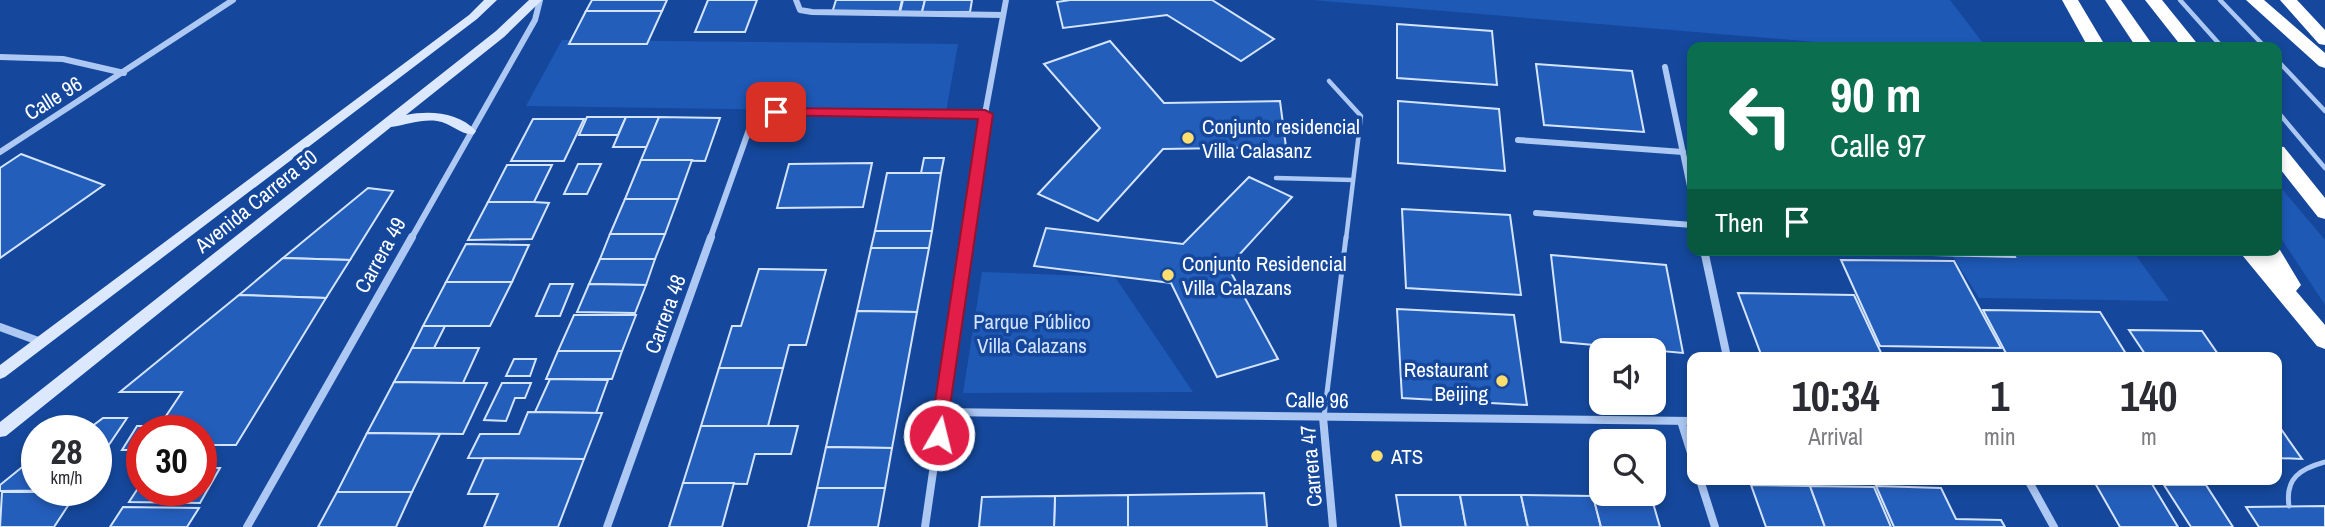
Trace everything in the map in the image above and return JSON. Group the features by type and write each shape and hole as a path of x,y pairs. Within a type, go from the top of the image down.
{"highway":[{"path":"2070,0 2094,42"},
{"path":"2113,0 2142,42"},
{"path":"2153,0 2187,42"},
{"path":"2254,0 2325,62"},
{"path":"2288,0 2325,40"},
{"path":"2282,158 2325,212"},
{"path":"2253,256 2318,332"},
{"path":"2274,256 2318,332"}],"street":[{"name":"Calle 96","path":"0,152 233,0"},
{"name":"Avenida Carrera 50","path":"0,373 491,0"},
{"name":"Avenida Carrera 50","path":"0,431 500,34 538,0"},
{"name":"Carrera 49","path":"247,527 535,20 538,0"},
{"path":"925,527 985,114 1006,0"},
{"path":"796,1 800,10 812,12 1003,15"},
{"path":"0,57 48,56 74,59 124,73"},
{"path":"1665,67 1687,172"},
{"name":"Carrera 48","path":"607,527 751,124 759,116 776,112 985,114"},
{"path":"384,125 411,117 436,116 457,120 470,131"},
{"path":"1518,139 1683,152"},
{"path":"1536,214 1687,225"},
{"path":"1705,256 1726,352"},
{"path":"0,327 41,342"},
{"name":"Calle 96","path":"942,412 1687,421"},
{"name":"Carrera 47","path":"1324,417 1333,527"},
{"path":"1681,421 1687,440"},
{"path":"1702,485 1715,527"},
{"path":"2031,485 2054,527"}],"lane":[{"path":"2180,0 2218,42"},
{"path":"2220,0 2260,42"},
{"path":"2282,65 2325,111"},
{"name":"Carrera 47","path":"1324,417 1361,116 1329,81"},
{"path":"2282,117 2325,168"},
{"path":"1276,178 1353,180"},
{"path":"2289,506 2286,493 2291,480 2303,469 2325,462"}],"green space":[{"path":"1312,0 1950,0 1982,42 1816,42"},
{"path":"562,40 958,44 946,112 526,106"},
{"path":"2282,189 2325,240 2325,305 2282,240"},
{"path":"1953,256 2136,256 2169,301 1979,298"},
{"name":"Parque Público Villa Calazans","path":"982,272 1115,277 1193,392 963,393"}],"building":[{"path":"592,0 667,0 662,11 586,11"},
{"path":"708,0 757,0 745,32 695,32"},
{"path":"836,0 902,0 899,13 832,13"},
{"path":"903,0 925,0 922,12 900,12"},
{"path":"925,0 972,0 970,12 922,12"},
{"path":"1212,0 1274,39 1241,61 1167,15 1063,28 1057,2"},
{"path":"586,11 662,11 647,44 569,44"},
{"path":"1397,24 1492,31 1497,85 1397,78"},
{"name":"Conjunto residencial Villa Calasanz","path":"1110,41 1164,103 1280,101 1286,147 1163,149 1098,221 1038,194 1100,128 1044,64"},
{"path":"1536,64 1632,71 1644,132 1544,125"},
{"path":"1398,101 1499,109 1505,171 1398,163"},
{"path":"587,117 626,117 618,135 579,135"},
{"path":"626,117 659,117 647,147 613,147"},
{"path":"659,117 720,118 705,161 641,160"},
{"path":"533,119 584,119 564,161 511,161"},
{"path":"21,154 104,185 0,258 0,168"},
{"path":"924,158 944,158 941,173 921,173"},
{"path":"641,160 692,160 678,199 625,199"},
{"path":"872,163 863,207 777,208 789,164"},
{"path":"578,164 601,164 587,194 564,194"},
{"path":"507,165 552,165 534,202 488,202"},
{"path":"887,173 941,173 932,231 875,231"},
{"name":"Conjunto Residencial Villa Calazans","path":"1249,177 1292,197 1228,267 1278,359 1217,377 1171,283 1034,266 1046,228 1183,244"},
{"path":"368,188 393,191 350,260 283,258"},
{"path":"625,199 678,199 665,234 610,234"},
{"path":"488,202 549,203 532,239 468,240"},
{"path":"1402,209 1510,215 1521,295 1406,288"},
{"path":"875,231 932,231 929,248 871,248"},
{"path":"610,234 665,234 655,259 600,259"},
{"path":"466,244 529,245 512,282 446,282"},
{"path":"871,248 929,248 917,312 857,311"},
{"path":"1551,255 1666,265 1683,353 1666,351 1666,338 1589,338 1589,345 1561,342"},
{"path":"283,258 350,260 326,298 239,295"},
{"path":"600,259 655,259 646,285 589,284"},
{"path":"1841,260 1954,261 2001,348 1880,346"},
{"path":"759,269 826,270 806,345 789,345 783,368 719,368 732,326 741,326"},
{"path":"446,282 512,282 490,326 423,326"},
{"path":"550,284 573,284 560,316 536,316"},
{"path":"589,284 646,285 635,313 577,312"},
{"path":"1738,293 1854,295 1881,352 1760,352"},
{"path":"239,295 326,298 236,445 217,445 217,415 167,415 182,392 120,392"},
{"path":"1397,309 1514,315 1527,405 1402,398"},
{"path":"1983,310 2100,312 2125,352 2005,352"},
{"path":"857,311 917,312 892,448 826,447"},
{"path":"574,315 636,315 622,351 558,351"},
{"path":"423,326 445,326 434,348 412,348"},
{"path":"2129,330 2202,331 2217,352 2144,352"},
{"path":"412,348 479,348 463,383 394,382"},
{"path":"558,351 622,351 612,379 546,379"},
{"path":"514,359 536,359 530,376 506,376"},
{"path":"719,368 783,368 768,426 701,426"},
{"path":"550,379 608,380 596,413 535,412"},
{"path":"394,382 487,383 463,434 367,433"},
{"path":"502,383 531,383 525,398 515,398 506,421 484,420"},
{"path":"528,412 602,413 584,459 468,458 480,434 519,434"},
{"path":"112,418 126,419 112,440"},
{"path":"701,426 798,426 791,454 755,454 747,484 683,483"},
{"path":"2282,430 2302,459 2282,458"},
{"path":"367,433 440,434 412,492 337,492"},
{"path":"826,447 892,448 885,488 817,488"},
{"path":"484,458 584,459 558,527 484,527 498,494 468,494"},
{"path":"21,468 21,491 0,491 0,485"},
{"path":"683,483 734,483 722,527 669,527"},
{"path":"1751,485 1810,486 1825,527 1766,527"},
{"path":"2096,485 2153,485 2178,527 2120,527"},
{"path":"2164,485 2206,485 2233,527 2191,527"},
{"path":"1810,486 1874,487 1891,527 1825,527"},
{"path":"1876,486 1941,488 1956,519 2001,520 2005,527 1894,527"},
{"path":"817,488 885,488 878,527 808,527"},
{"path":"2,492 21,492 21,506 68,506 54,527 0,527"},
{"path":"337,492 412,492 396,527 318,527"},
{"path":"1264,493 1267,527 1128,527 1128,495"},
{"path":"1128,495 1128,527 1054,527 1055,496"},
{"path":"1396,495 1460,495 1466,527 1401,527"},
{"path":"1460,495 1521,495 1528,527 1466,527"},
{"path":"1521,495 1589,496 1589,506 1596,506 1601,527 1528,527"},
{"path":"1055,496 1054,527 979,527 982,497"},
{"path":"1596,506 1654,506 1660,527 1601,527"},
{"path":"2325,506 2325,527 2259,527 2246,507"},
{"path":"123,507 199,508 187,527 110,527"}],"place":[{"name":"Conjunto residencial Villa Calasanz","path":"1188,138"},
{"name":"Conjunto Residencial Villa Calazans","path":"1168,275"},
{"name":"Restaurant Beijing","path":"1502,381"},
{"name":"ATS","path":"1377,456"}],"route":[{"path":"776,112 985,114 939,435"}]}
